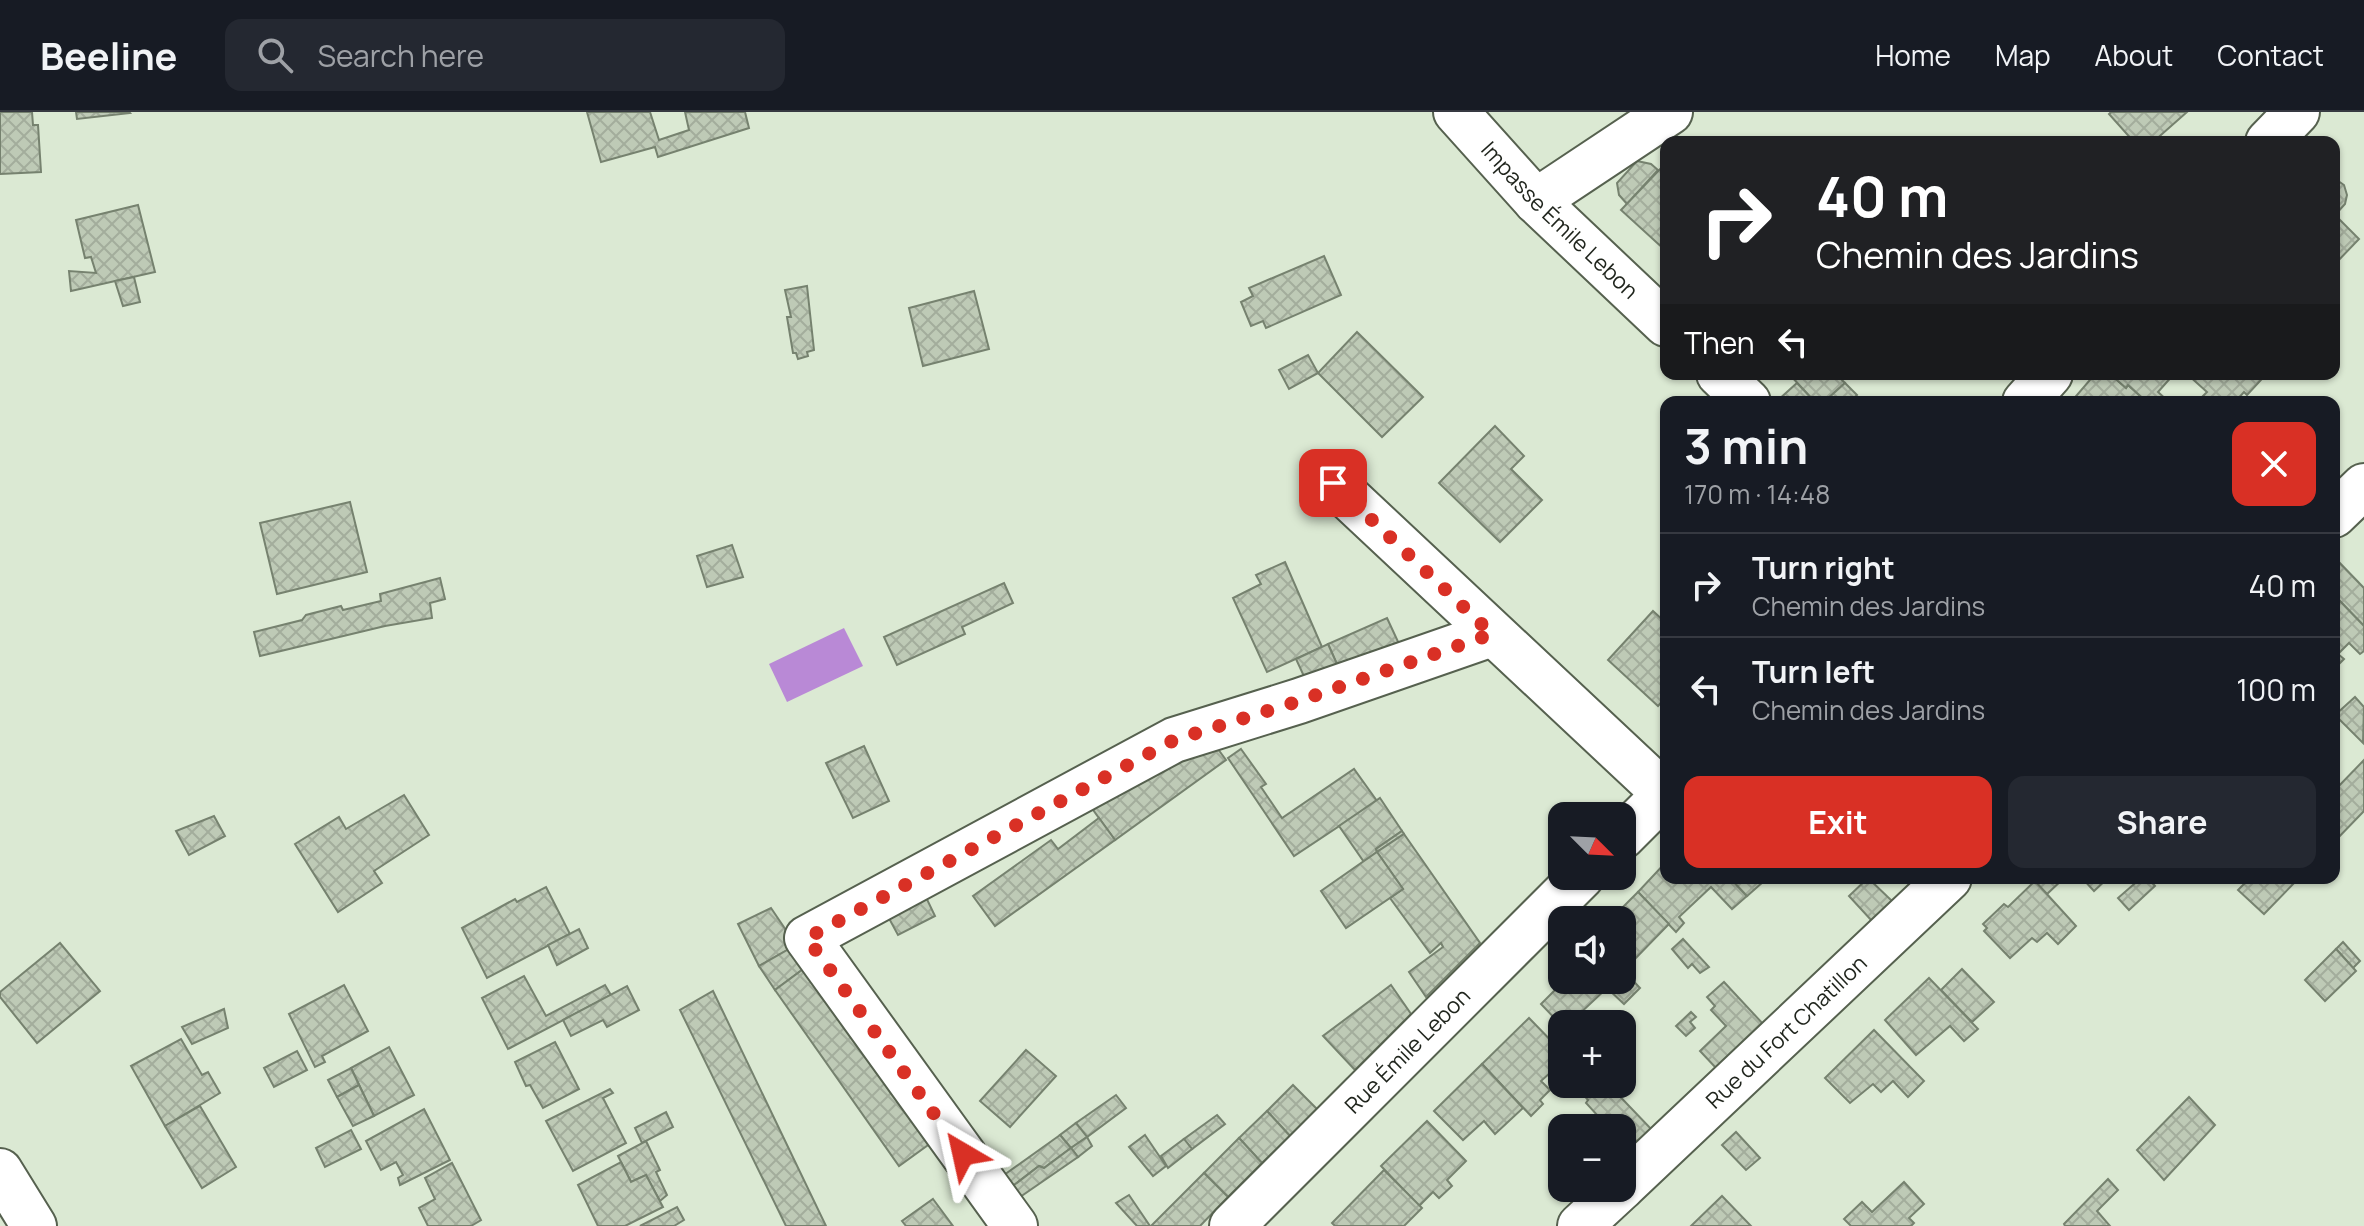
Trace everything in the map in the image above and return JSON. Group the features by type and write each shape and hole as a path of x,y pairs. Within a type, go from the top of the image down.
{"street":[{"name":"Impasse Émile Lebon","path":"1456,112 1536,201 1660,318"},
{"path":"1536,201 1670,112"},
{"path":"2274,136 2297,112"},
{"path":"1725,380 1742,396"},
{"path":"2030,396 2045,380"},
{"path":"1333,483 1660,788"},
{"path":"2340,509 2364,486"},
{"path":"1015,1226 807,938 1174,740 1299,701 1492,634"},
{"path":"1636,823 1660,800"},
{"name":"Rue du Fort Chatillon","path":"1636,1173 1943,884"},
{"name":"Rue Émile Lebon","path":"1232,1226 1568,890"},
{"path":"0,1171 34,1226"},
{"name":"Rue du Fort Chatillon","path":"1580,1226 1605,1202"}],"shaded area":[{"path":"844,628 863,666 787,702 769,664"}],"building":[{"path":"0,112 32,112 33,125 38,125 41,172 0,174"},
{"path":"76,112 129,112 130,113 77,119"},
{"path":"587,112 650,112 659,140 689,130 685,112 745,112 749,128 658,157 655,147 601,162"},
{"path":"2187,112 2160,136 2129,136 2109,114"},
{"path":"1637,161 1651,164 1658,170 1627,204 1619,195 1617,183"},
{"path":"1660,169 1660,246 1621,210"},
{"path":"2340,182 2347,195 2340,210"},
{"path":"138,205 155,272 71,291 69,271 96,273 91,257 85,258 76,220"},
{"path":"2340,220 2359,239 2340,259"},
{"path":"1324,256 1341,295 1266,328 1263,321 1251,326 1241,302 1253,296 1249,288"},
{"path":"134,277 140,302 123,306 115,281"},
{"path":"807,286 814,350 798,359 793,353 787,317 791,317 785,290"},
{"path":"974,291 989,349 923,366 909,308"},
{"path":"1357,332 1423,397 1382,437 1318,373"},
{"path":"1308,355 1318,373 1289,389 1279,370"},
{"path":"1795,380 1842,380 1845,383 1831,396 1809,396"},
{"path":"2090,380 2117,380 2140,396 2076,396"},
{"path":"2117,380 2169,380 2158,392 2162,396 2140,396 2128,385 2126,388"},
{"path":"2194,380 2261,380 2247,395 2244,392 2240,396 2203,396 2207,392"},
{"path":"1797,383 1809,396 1783,396"},
{"path":"1845,383 1857,395 1856,396 1831,396"},
{"path":"1495,426 1524,456 1511,469 1542,500 1500,542 1439,483"},
{"path":"350,502 367,572 277,594 260,523"},
{"path":"732,545 743,577 707,587 697,556"},
{"path":"1285,562 1322,647 1267,672 1233,598 1261,584 1256,575"},
{"path":"2340,563 2364,588 2364,626 2340,601"},
{"path":"440,578 445,599 430,603 432,618 260,656 254,632 341,606 343,610 381,601 380,594"},
{"path":"1004,583 1013,603 962,627 965,634 897,665 884,637"},
{"path":"2340,601 2364,626 2364,651 2360,654 2349,643 2340,652"},
{"path":"1653,611 1660,617 1660,704 1658,706 1608,660"},
{"path":"1387,618 1400,646 1340,671 1328,644"},
{"path":"1328,644 1340,671 1308,685 1296,659"},
{"path":"2355,697 2364,707 2363,743 2340,720 2340,710"},
{"path":"1215,745 1226,760 1115,840 1091,807"},
{"path":"864,746 889,801 853,818 826,763"},
{"path":"1241,749 1266,784 1261,787 1282,818 1354,769 1377,801 1294,856 1228,758"},
{"path":"2364,760 2364,811 2340,836 2340,785"},
{"path":"404,795 429,835 374,871 382,883 338,912 295,844 339,817 346,829"},
{"path":"1380,798 1402,831 1376,849 1377,852 1364,862 1339,826"},
{"path":"214,816 225,836 189,855 176,831"},
{"path":"1099,818 1115,840 995,926 973,896 1051,840 1058,849"},
{"path":"1402,831 1404,834 1377,852 1376,849"},
{"path":"1404,834 1480,943 1426,997 1409,972 1443,947 1441,943 1430,953 1390,898 1403,889 1377,852"},
{"path":"1377,852 1403,889 1346,928 1321,891"},
{"path":"1660,868 1660,884 1736,884 1747,896 1732,909 1711,887 1679,917 1684,923 1676,932 1638,892"},
{"path":"1736,884 1761,884 1747,896"},
{"path":"1862,884 1874,884 1892,901 1872,921 1849,896"},
{"path":"2032,884 2038,884 2076,926 2058,944 2047,933 2037,942 2032,938 2010,958 1984,931 1987,928 1983,924 2004,904 2008,907"},
{"path":"2037,884 2058,884 2047,894"},
{"path":"2088,884 2102,884 2094,891"},
{"path":"2134,884 2155,886 2129,910 2118,898"},
{"path":"2244,884 2293,884 2264,914 2238,890"},
{"path":"546,887 570,934 487,978 462,928 515,899 517,902"},
{"path":"923,891 935,916 898,935 885,911"},
{"path":"1638,892 1669,924 1636,958 1636,906 1624,906"},
{"path":"771,908 796,945 759,966 738,924"},
{"path":"579,929 588,948 557,965 548,945"},
{"path":"1683,939 1709,967 1700,973 1692,964 1688,968 1672,949"},
{"path":"2343,942 2360,961 2353,968 2336,949"},
{"path":"60,943 100,991 37,1043 0,997 0,992"},
{"path":"796,945 810,964 775,990 759,966"},
{"path":"2336,949 2356,971 2325,1001 2305,980"},
{"path":"810,964 935,1140 899,1166 775,990"},
{"path":"1962,969 1994,1002 1972,1022 1941,990"},
{"path":"524,976 546,1016 605,985 611,995 508,1049 482,998"},
{"path":"1929,978 1978,1029 1964,1041 1950,1026 1916,1055 1885,1020"},
{"path":"1724,982 1764,1025 1717,1069 1700,1051 1726,1026 1711,1010 1715,1006 1707,997"},
{"path":"344,985 368,1031 322,1056 325,1062 315,1067 289,1014"},
{"path":"1391,985 1411,1014 1355,1070 1323,1036"},
{"path":"627,986 639,1010 607,1027 603,1020 571,1036 563,1020"},
{"path":"713,991 826,1226 786,1226 680,1010"},
{"path":"1551,994 1601,994 1583,1010 1548,1011 1541,1004"},
{"path":"1613,994 1634,994 1624,1004"},
{"path":"224,1009 228,1028 192,1044 182,1027"},
{"path":"1691,1012 1696,1017 1690,1022 1695,1028 1686,1036 1676,1026"},
{"path":"1529,1018 1548,1038 1548,1075 1541,1081 1548,1092 1540,1100 1543,1104 1531,1116 1482,1064"},
{"path":"1874,1030 1924,1081 1908,1097 1893,1081 1881,1092 1873,1084 1850,1103 1825,1078"},
{"path":"181,1039 202,1075 208,1072 220,1093 165,1126 131,1066"},
{"path":"555,1042 579,1089 543,1108 530,1085 526,1086 515,1062"},
{"path":"389,1047 414,1095 374,1116 351,1068"},
{"path":"1026,1050 1056,1076 1010,1127 980,1101"},
{"path":"297,1051 307,1070 274,1087 264,1068"},
{"path":"1482,1064 1523,1108 1495,1134 1484,1121 1463,1140 1434,1111"},
{"path":"351,1068 359,1085 337,1097 328,1080"},
{"path":"359,1085 374,1116 353,1126 337,1097"},
{"path":"1293,1085 1317,1109 1290,1136 1267,1111"},
{"path":"610,1089 613,1093 603,1098 626,1143 573,1171 546,1121"},
{"path":"1116,1095 1126,1108 1087,1137 1076,1123"},
{"path":"2189,1097 2215,1125 2164,1180 2137,1150"},
{"path":"1586,1098 1621,1098 1653,1131 1636,1147 1636,1114 1596,1114 1586,1103"},
{"path":"200,1106 236,1167 202,1188 165,1126"},
{"path":"424,1109 450,1160 400,1185 398,1178 403,1175 396,1162 381,1170 366,1141"},
{"path":"1267,1111 1290,1136 1262,1163 1239,1138"},
{"path":"666,1112 673,1127 642,1143 635,1128"},
{"path":"1217,1115 1225,1124 1192,1149 1184,1139"},
{"path":"1427,1121 1466,1161 1447,1180 1452,1186 1439,1198 1433,1192 1419,1206 1381,1166"},
{"path":"1076,1123 1087,1137 1071,1148 1060,1135"},
{"path":"351,1130 361,1149 325,1167 316,1148"},
{"path":"1736,1132 1760,1158 1746,1170 1722,1145"},
{"path":"1060,1135 1071,1148 1044,1168 1039,1166 1009,1189 997,1180"},
{"path":"1145,1135 1166,1166 1153,1176 1129,1147"},
{"path":"1087,1137 1092,1146 1078,1157 1071,1148"},
{"path":"1239,1138 1262,1163 1228,1197 1204,1173"},
{"path":"1184,1139 1192,1149 1168,1168 1161,1156"},
{"path":"646,1141 660,1170 656,1172 667,1195 660,1201 646,1175 631,1182 618,1156"},
{"path":"1071,1148 1078,1157 1020,1197 1009,1189 1039,1166 1044,1168"},
{"path":"621,1162 631,1182 646,1175 663,1207 625,1226 598,1226 578,1185"},
{"path":"452,1163 481,1220 471,1226 428,1226 419,1208 435,1199 425,1178"},
{"path":"1384,1170 1422,1208 1404,1226 1335,1226 1332,1223"},
{"path":"1204,1173 1228,1197 1200,1226 1151,1226"},
{"path":"2108,1179 2118,1190 2097,1211 2110,1226 2065,1226 2064,1224"},
{"path":"1904,1182 1924,1204 1909,1218 1914,1223 1911,1226 1851,1226 1844,1219 1862,1202 1872,1212"},
{"path":"1129,1195 1150,1226 1137,1226 1116,1203"},
{"path":"1722,1196 1751,1226 1691,1226"},
{"path":"933,1199 953,1226 906,1226 902,1221"},
{"path":"677,1207 684,1220 674,1226 640,1226"}],"route":[{"path":"963,1154 807,938 1174,740 1299,701 1492,634 1333,483"}]}
